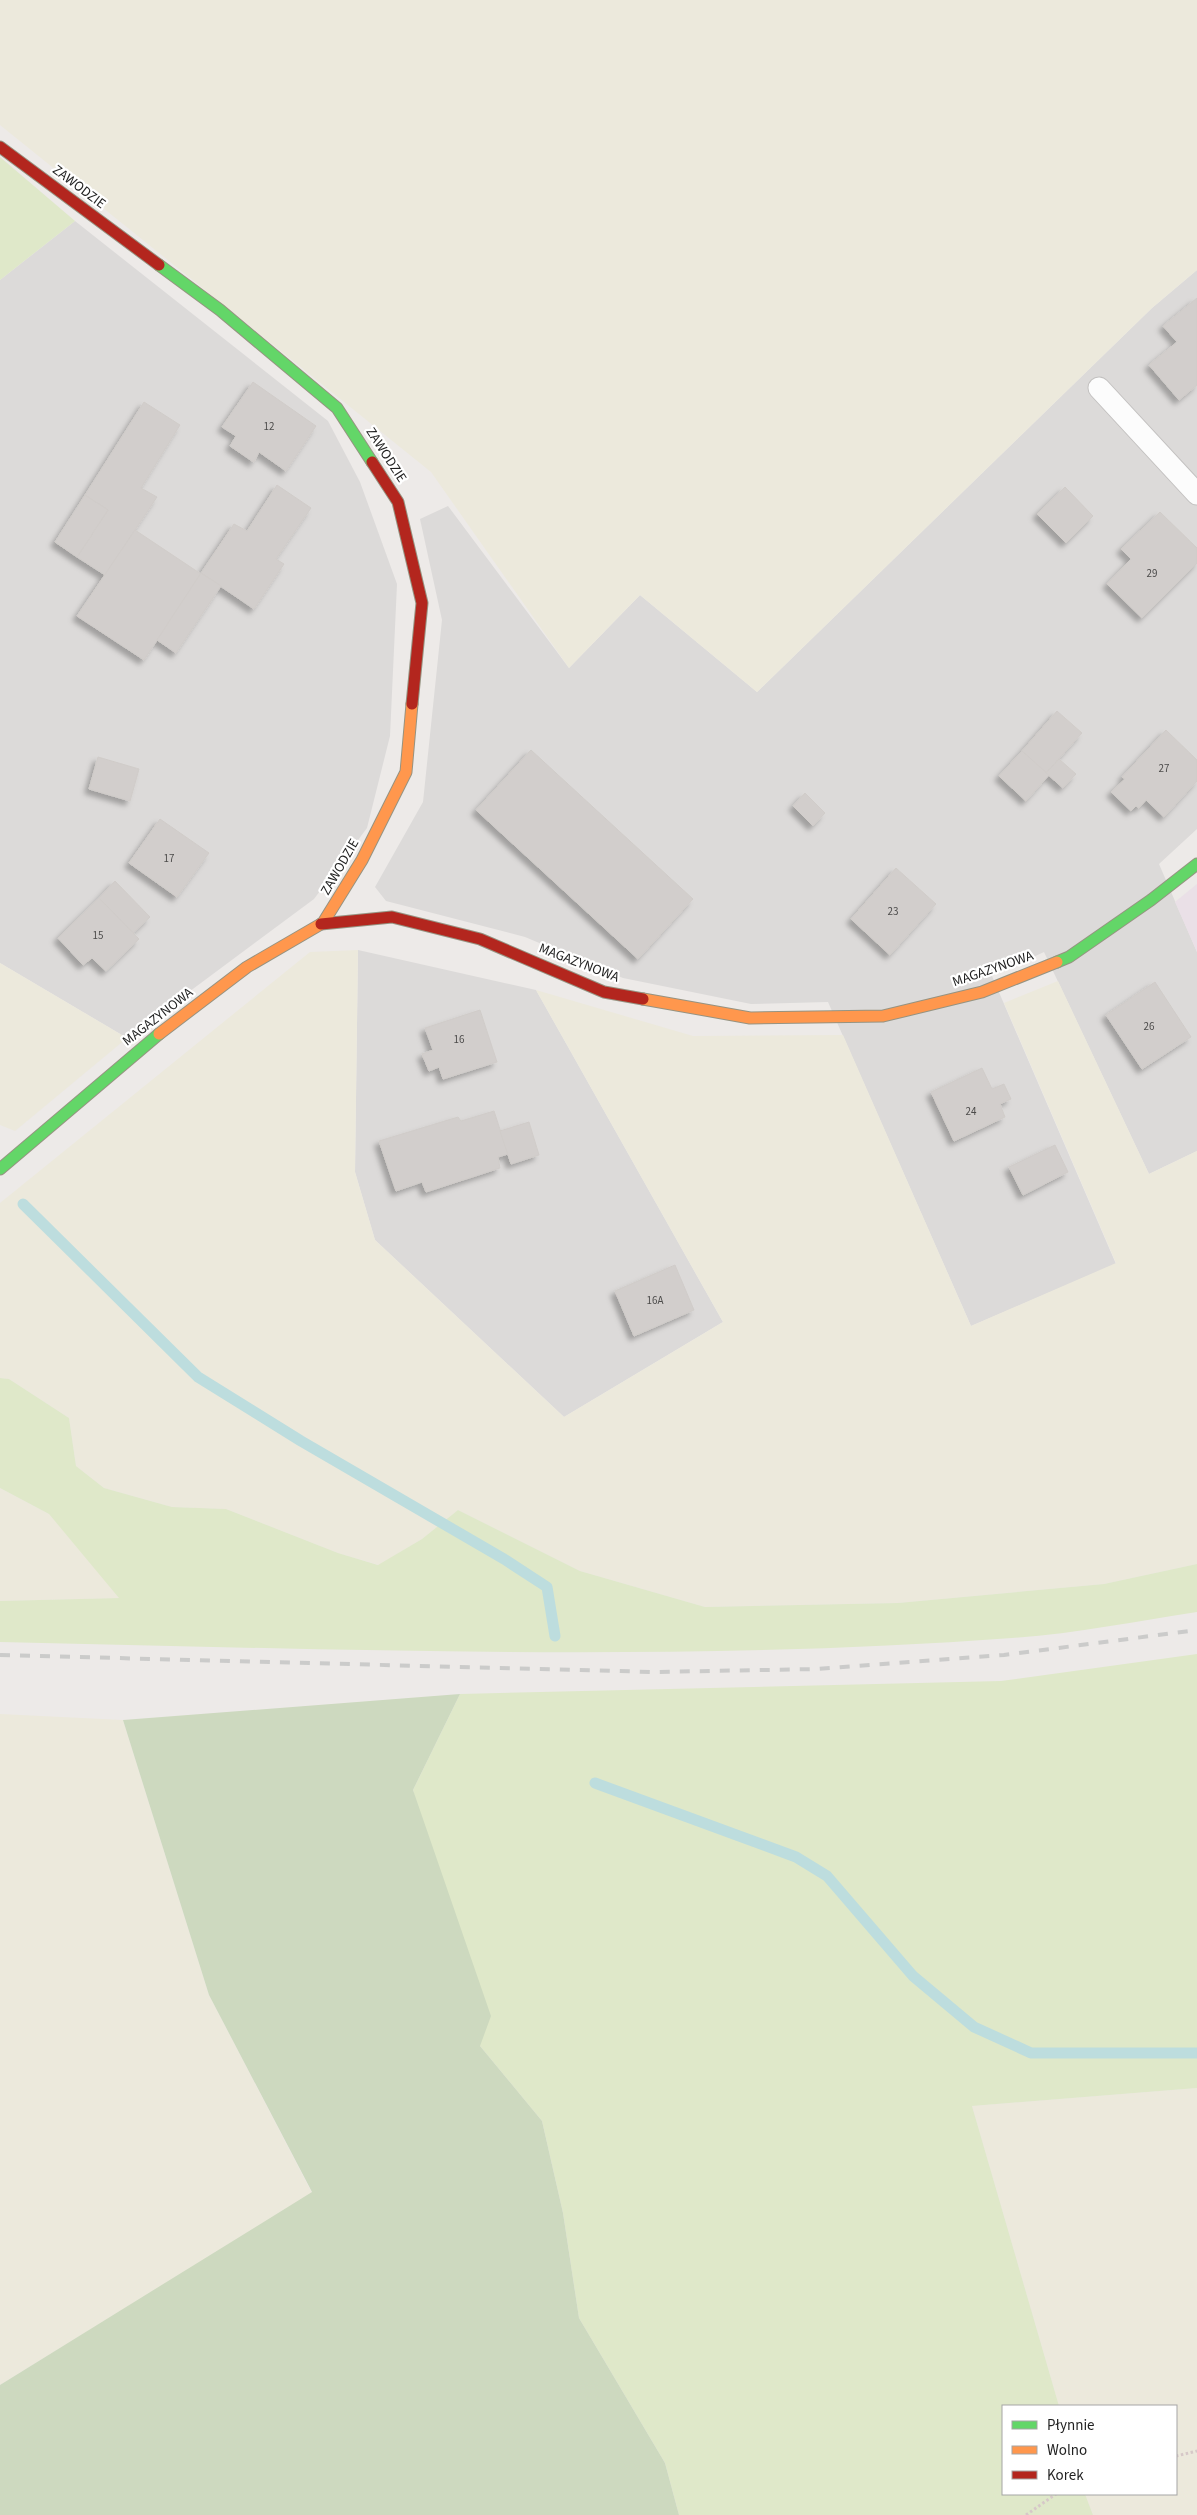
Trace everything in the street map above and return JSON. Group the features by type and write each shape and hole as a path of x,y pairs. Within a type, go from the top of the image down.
{"street":[{"name":"ZAWODZIE","path":"0,147 220,310 337,408 398,502 422,603 406,772 362,860 323,924"},
{"name":"MAGAZYNOWA","path":"0,1169 169,1026 247,967 323,924 392,917 480,938 604,992 750,1018 883,1016 982,992 1069,957 1152,900 1197,864"}],"lane":[{"path":"1099,388 1197,494"}],"path":[{"path":"1177,2456 1197,2452"},
{"path":"1026,2515 1055,2495"}],"shaded area":[{"path":"0,0 1197,0 1197,270 1152,308 757,692 640,595 569,668 431,472 0,125"},
{"path":"75,221 328,421 360,482 397,584 390,736 367,828 314,899 127,1038 0,963 0,280"},
{"path":"1197,270 1197,829 1159,864 1197,952 1197,1151 1149,1174 1044,952 992,976 1116,1264 971,1326 828,1002 751,1004 623,978 525,937 386,901 375,887 423,802 442,620 420,519 448,506 569,668 640,595 757,692 1152,308"},
{"path":"1197,884 1197,952 1175,902"},
{"path":"358,950 536,990 723,1322 564,1417 375,1240 355,1172"},
{"path":"358,950 355,1172 375,1240 564,1417 723,1322 536,990 693,1036 843,1035 971,1326 1116,1263 1004,1003 1058,981 1149,1174 1197,1151 1197,1564 1104,1584 898,1603 705,1607 580,1571 458,1510 422,1539 379,1565 338,1553 226,1509 172,1507 104,1488 76,1466 69,1418 9,1379 0,1378 0,1203 310,952"},
{"path":"0,963 127,1038 15,1131 0,1125"},
{"path":"0,1488 49,1514 120,1598 0,1601"},
{"path":"0,1714 123,1720 209,1995 312,2193 0,2385"},
{"path":"1197,2088 1197,2515 1093,2515 1085,2495 1177,2495 1177,2405 1059,2405 972,2106"}],"green space":[{"path":"0,157 75,221 0,280"},
{"path":"0,1378 9,1379 69,1418 76,1466 104,1488 172,1507 226,1509 338,1553 378,1565 422,1539 458,1510 580,1571 705,1607 898,1603 1104,1584 1197,1564 1197,1612 1082,1630 1012,1638 886,1646 760,1650 506,1652 0,1642 0,1601 119,1598 49,1514 0,1488"},
{"path":"1197,1654 1197,2088 972,2106 1059,2405 1002,2405 1002,2495 1085,2495 1093,2515 679,2515 665,2463 579,2318 563,2213 542,2121 480,2046 413,1790 460,1694 1001,1681"},
{"path":"460,1694 413,1790 491,2016 480,2046 542,2121 563,2213 579,2318 665,2463 679,2515 0,2515 0,2385 312,2192 209,1995 123,1720"}],"building":[{"path":"1197,298 1197,385 1179,400 1149,365 1177,342 1163,326"},
{"path":"253,382 316,426 286,471 259,452 254,462 230,446 236,436 222,427"},
{"path":"144,402 180,425 141,488 157,497 105,575 77,557 108,510 85,495"},
{"path":"277,485 311,508 276,559 284,564 254,609 201,573 234,524 247,531"},
{"path":"1065,487 1093,516 1066,543 1037,514"},
{"path":"85,495 108,510 77,557 55,542"},
{"path":"1160,512 1197,548 1197,563 1142,618 1107,584 1131,559 1121,549"},
{"path":"135,530 201,574 144,660 77,616"},
{"path":"201,573 221,586 176,653 157,640"},
{"path":"1057,711 1082,733 1046,773 1022,751"},
{"path":"1166,730 1197,760 1197,781 1164,817 1146,800 1139,808 1136,806 1131,811 1111,792 1125,779 1122,777"},
{"path":"531,750 693,899 638,959 476,810"},
{"path":"1022,751 1049,775 1026,801 999,776"},
{"path":"98,757 139,769 130,801 89,789"},
{"path":"1059,759 1076,774 1063,788 1046,773"},
{"path":"805,793 825,813 813,826 793,806"},
{"path":"160,819 209,853 177,897 129,863"},
{"path":"896,868 936,904 890,955 851,919"},
{"path":"115,881 150,917 133,933 99,898"},
{"path":"99,898 139,939 106,971 92,958 83,965 58,938"},
{"path":"1155,982 1191,1037 1142,1069 1106,1015"},
{"path":"480,1010 497,1062 443,1079 439,1067 429,1071 422,1054 433,1050 425,1028"},
{"path":"982,1068 992,1089 1004,1084 1011,1099 1000,1104 1005,1117 954,1141 931,1092"},
{"path":"494,1111 508,1154 498,1157 500,1168 426,1192 422,1182 396,1191 379,1141 458,1117 461,1121"},
{"path":"529,1122 539,1155 511,1164 500,1131"},
{"path":"1055,1145 1068,1172 1023,1195 1009,1167"},
{"path":"675,1265 694,1310 634,1336 615,1291"}],"waterway":[{"path":"23,1204 198,1377 301,1441 504,1559 547,1587 555,1636"},
{"path":"595,1783 796,1857 827,1876 913,1976 974,2027 1031,2053 1197,2053"}],"railway":[{"path":"0,1655 654,1672 818,1669 1004,1655 1197,1630"}],"traffic: fast":[{"path":"159,265 220,310 337,408 372,462"},
{"path":"1057,962 1069,957 1151,900 1197,864"},
{"path":"0,1169 159,1034"}],"traffic: slow":[{"path":"323,923 362,860 406,772 412,704"},
{"path":"159,1034 247,967 321,924"},
{"path":"643,999 750,1018 883,1016 982,992 1057,962"}],"traffic: jam":[{"path":"0,147 159,265"},
{"path":"372,462 398,502 422,603 412,704"},
{"path":"321,924 392,917 480,939 604,992 643,999"}]}
